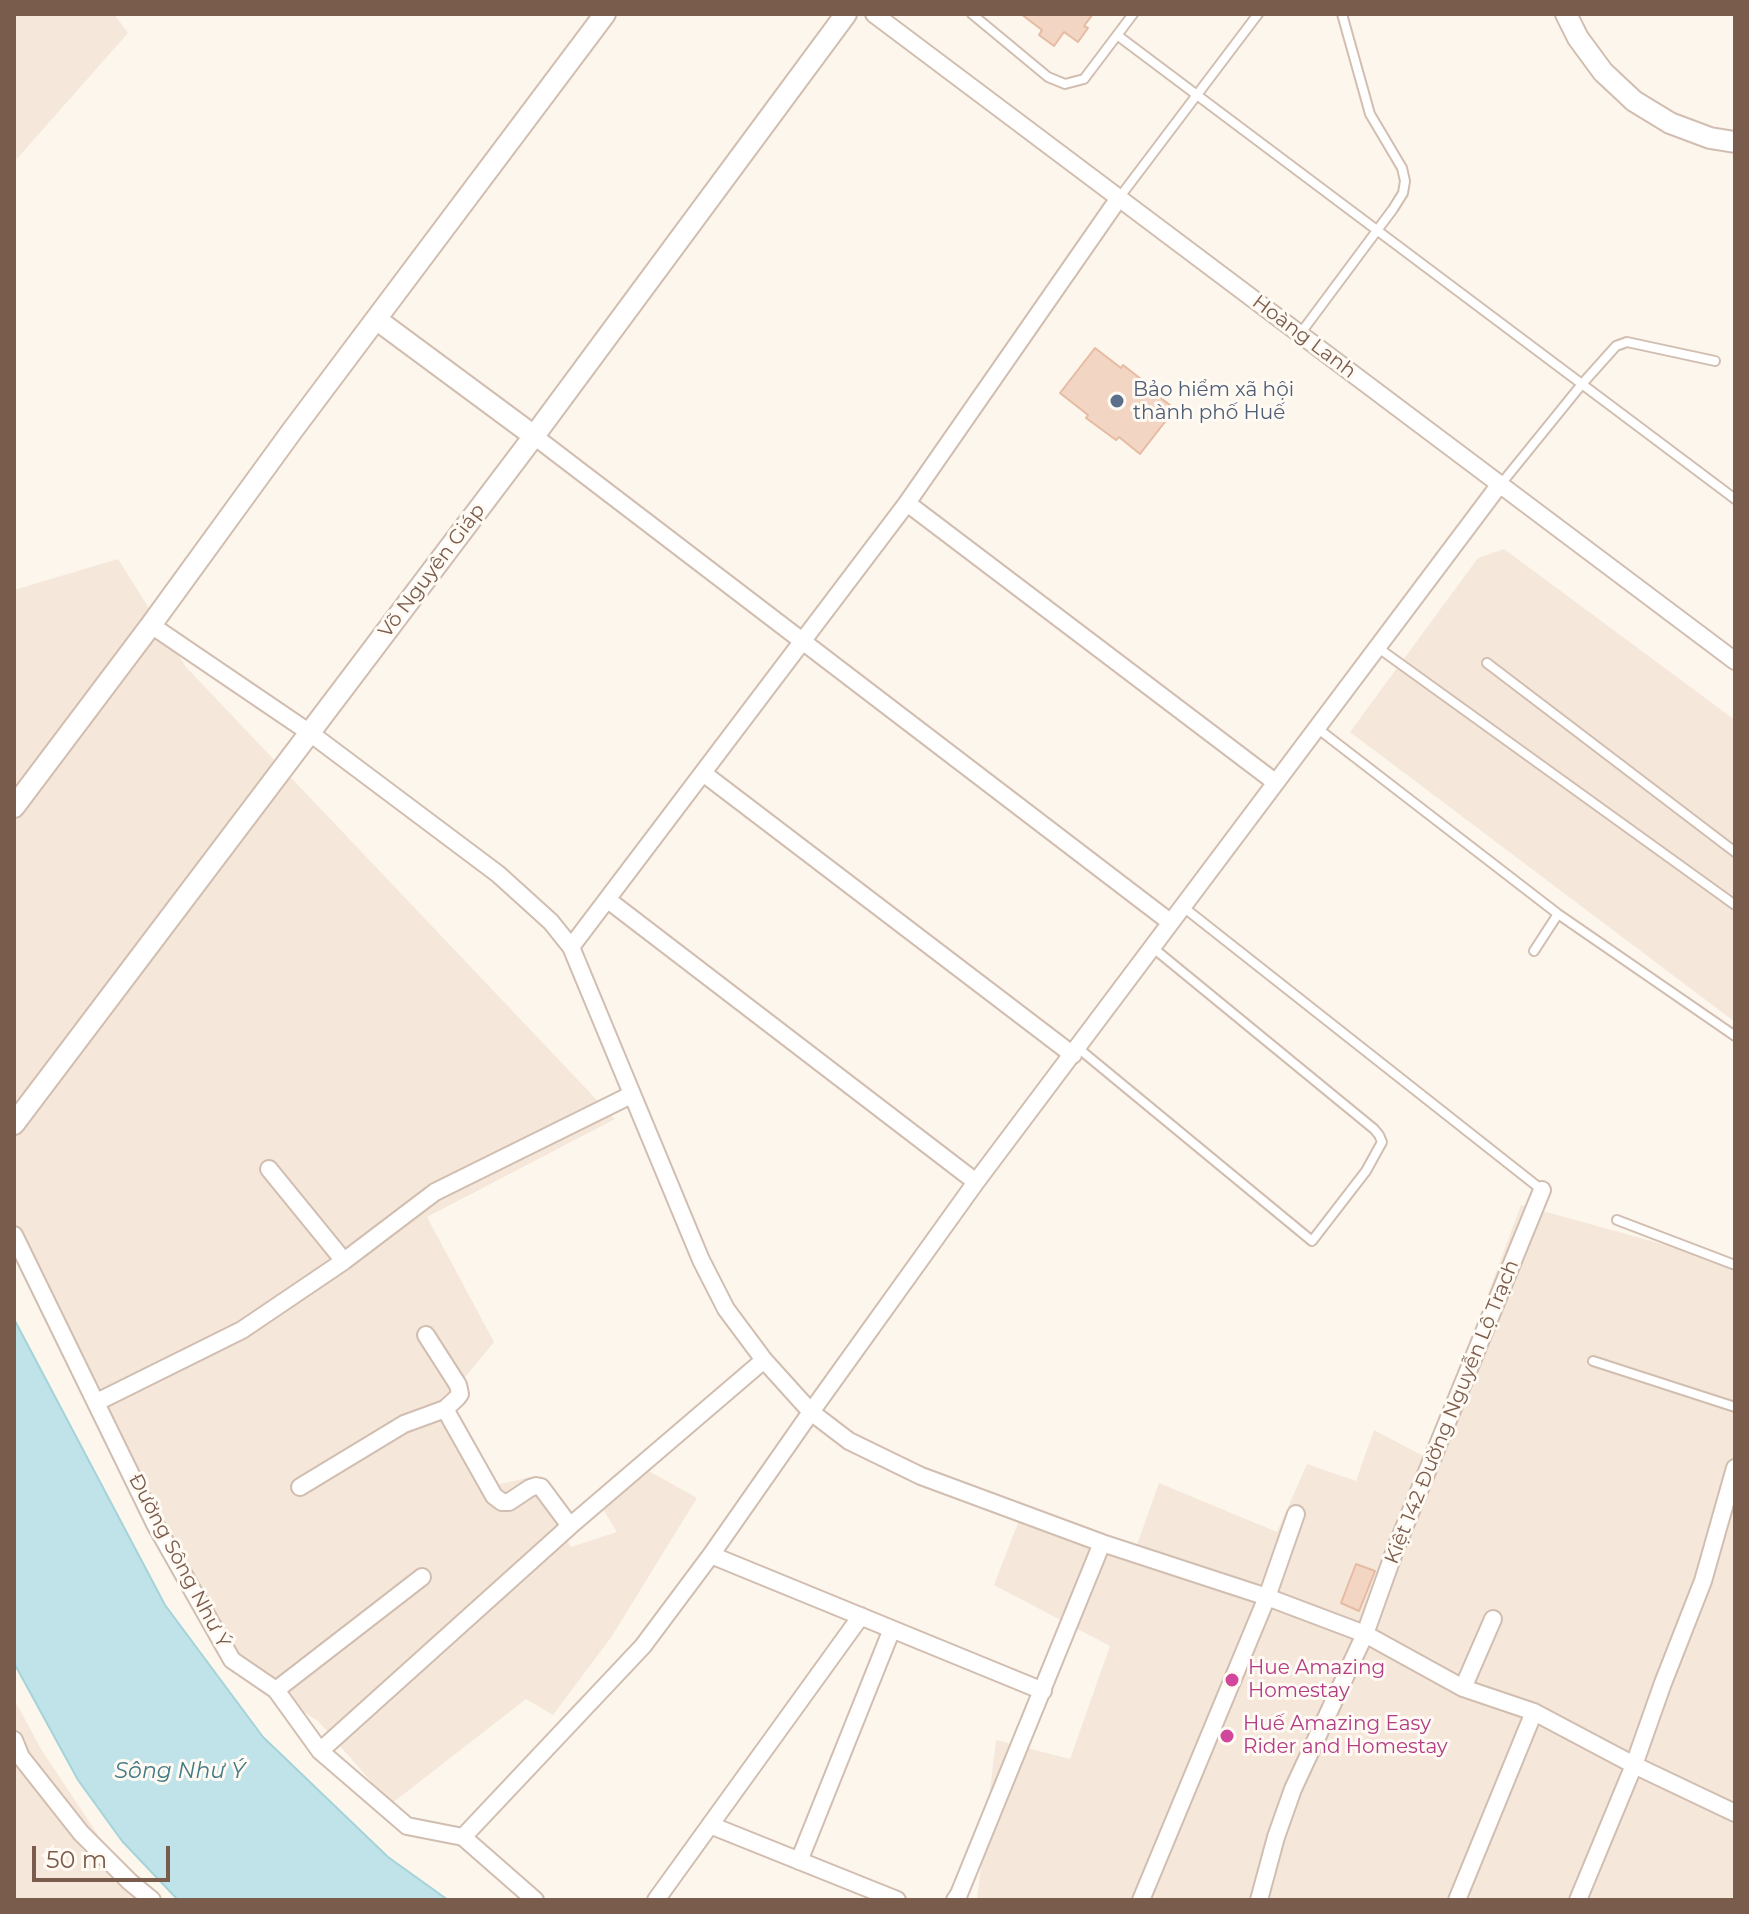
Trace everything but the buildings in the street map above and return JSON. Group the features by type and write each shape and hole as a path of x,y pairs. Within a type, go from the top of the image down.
{"street":[{"path":"14,807 605,14"},
{"name":"Võ Nguyên Giáp","path":"14,1124 534,436 846,14"},
{"name":"Hoàng Lanh","path":"874,14 1735,661"},
{"path":"1566,14 1578,38 1603,72 1634,101 1670,123 1710,138 1735,142"},
{"path":"571,947 907,503 1119,198"},
{"path":"376,319 1170,922"},
{"path":"535,1900 463,1837 643,1646 976,1182 1500,484"},
{"path":"907,503 1275,782"},
{"path":"151,625 310,733 498,874 551,922 571,947 701,1260 726,1309 764,1360 811,1412 849,1441 921,1476 1102,1543 1267,1597 1365,1634 1463,1688 1534,1712 1634,1765 1735,1813"},
{"path":"703,773 1075,1051"},
{"path":"608,900 976,1182"},
{"path":"97,1402 242,1330 344,1261 435,1192 631,1095"},
{"path":"269,1169 344,1261"},
{"name":"Kiệt 142 Đường Nguyễn Lộ Trạch","path":"1259,1900 1293,1789 1365,1634 1395,1550 1542,1190"},
{"name":"Đường Sông Như Ý","path":"14,1235 155,1524 232,1660 276,1690 320,1751 407,1826 463,1837"},
{"path":"300,1487 404,1424 445,1409 460,1394 458,1385 426,1335"},
{"path":"320,1751 570,1526 764,1360"},
{"path":"445,1409 494,1496 502,1502 509,1502 530,1488 541,1487 570,1526"},
{"path":"1578,1900 1634,1765 1703,1581 1735,1468"},
{"path":"1141,1900 1267,1597 1296,1514"},
{"path":"955,1900 1102,1543"},
{"path":"711,1555 1043,1691"},
{"path":"276,1690 422,1577"},
{"path":"656,1900 861,1616"},
{"path":"1463,1688 1493,1619"},
{"path":"799,1861 892,1629"},
{"path":"1457,1900 1534,1712"},
{"path":"14,1740 18,1761 81,1833 152,1900"},
{"path":"710,1825 897,1900"}],"lane":[{"path":"972,14 1048,77 1065,84 1084,79 1133,14"},
{"path":"1119,198 1258,14"},
{"path":"1300,334 1403,193 1405,181 1402,168 1370,114 1342,14"},
{"path":"1117,35 1735,499"},
{"path":"1500,484 1616,346 1627,342 1715,361"},
{"path":"1377,647 1735,905"},
{"path":"1487,663 1735,852"},
{"path":"1316,728 1558,914 1735,1036"},
{"path":"1182,906 1542,1190"},
{"path":"1534,951 1558,914"},
{"path":"1075,1051 1312,1241 1366,1171 1382,1142 1374,1129 1151,947"},
{"path":"1617,1220 1735,1265"},
{"path":"1593,1361 1735,1407"}],"shaded area":[{"path":"14,14 114,14 128,33 14,162"},
{"path":"1504,549 1735,720 1735,1022 1350,732 1478,558"},
{"path":"118,559 186,667 615,1119 427,1217 494,1342 448,1398 492,1486 531,1477 571,1547 617,1532 598,1501 640,1466 697,1498 612,1636 553,1715 526,1699 391,1804 318,1721 229,1665 14,1237 14,590"},
{"path":"1521,1205 1735,1264 1735,1900 977,1900 996,1740 1070,1759 1110,1646 994,1585 1023,1510 1133,1556 1159,1483 1277,1532 1307,1464 1356,1481 1374,1430 1427,1458"},
{"path":"14,1699 41,1749 106,1847 162,1900 14,1900"}],"water":[{"name":"Sông Như Ý","path":"14,1319 165,1605 263,1737 388,1857 448,1900 178,1900 122,1841 78,1780 14,1663"}],"place":[{"name":"Bảo hiểm xã hội thành phố Huế","path":"1117,401"},
{"name":"Hue Amazing Homestay","path":"1232,1680"},
{"name":"Huế Amazing Easy Rider and Homestay","path":"1227,1736"}]}
